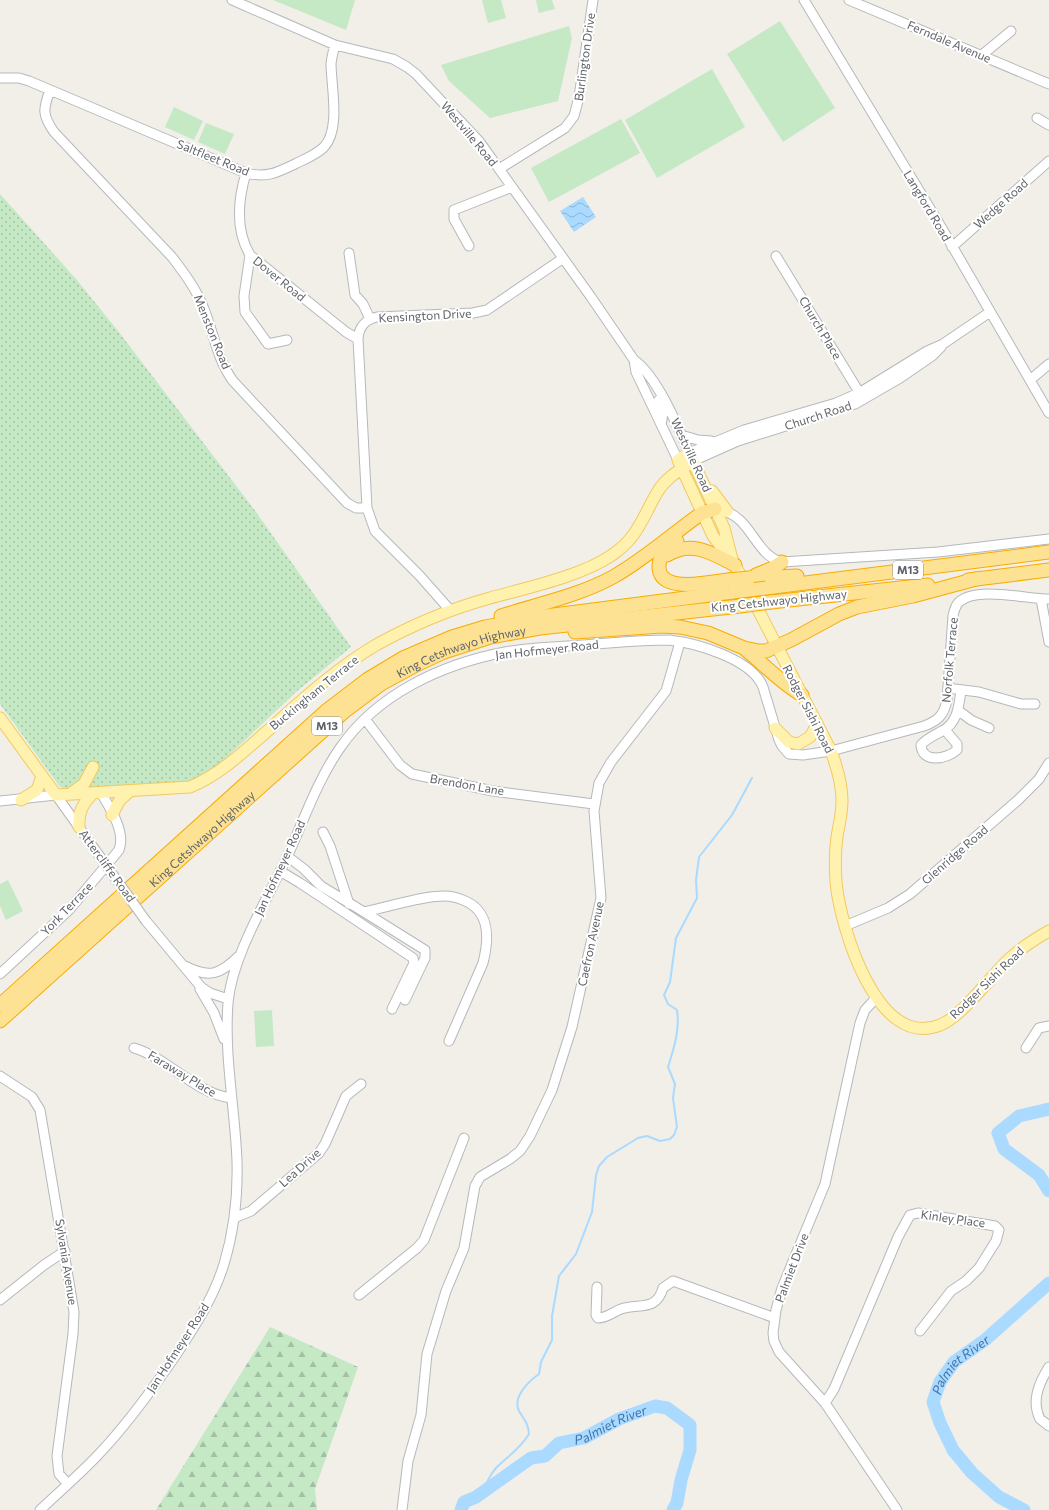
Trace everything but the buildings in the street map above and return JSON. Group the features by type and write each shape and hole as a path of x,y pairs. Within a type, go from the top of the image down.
{"highway":[{"path":"452,637 493,618 570,595 600,584 628,568 703,516 720,511"},
{"path":"703,516 664,552 660,560 660,573 670,582 686,585 731,586 773,568 782,562"},
{"path":"660,560 675,551 693,548 707,550 734,562"},
{"name":"King Cetshwayo Highway","path":"0,1005 326,711 368,679 403,658 452,637 509,621 731,586 766,588 1049,552"},
{"path":"749,578 772,578 959,564"},
{"name":"King Cetshwayo Highway","path":"0,1021 345,711 381,684 416,665 467,644 515,632 1049,570"},
{"path":"416,665 490,643 515,638 662,626 694,629 744,648 759,651 776,647 840,614 857,607 913,596 976,579"},
{"path":"744,648 769,668 786,685 802,695"}],"main road":[{"name":"Church Road","path":"680,464 691,457"},
{"name":"Westville Road","path":"691,457 705,486 720,511 734,562 776,647"},
{"name":"Westville Road","path":"680,464 703,516 721,548 734,562"},
{"name":"Buckingham Terrace","path":"56,795 183,788 210,778 232,762 307,696 349,662 400,632 450,610 574,573 611,556 631,540 640,527 659,490 680,464"},
{"name":"Rodger Sishi Road","path":"776,647 831,751 839,774 842,807 836,844 838,900 845,926 861,968 877,997 893,1017 908,1027 927,1029 941,1025 957,1014 1020,949 1049,931"},
{"name":"Attercliffe Road","path":"0,718 56,795"},
{"path":"775,728 785,739 798,744 810,737 817,724"},
{"path":"70,795 84,784 93,767"},
{"path":"21,800 37,790 42,776"},
{"path":"112,815 119,801 130,791"},
{"path":"79,827 81,807 97,793"}],"street":[{"name":"Westville Road","path":"232,0 335,45 392,59 407,67 427,85 464,125 499,169 634,360 641,365 662,397 691,457"},
{"name":"Burlington Drive","path":"499,169 565,128 574,116 580,97 593,0"},
{"name":"Langford Road","path":"804,0 952,247 1049,413"},
{"name":"Ferndale Avenue","path":"849,0 1049,84"},
{"path":"982,56 1011,31"},
{"name":"Saltfleet Road","path":"1,77 19,78 246,173 259,176 278,172 316,153 325,146 331,134 333,120 331,62 335,45"},
{"name":"Menston Road","path":"50,90 44,111 46,121 54,132 172,256 199,298 220,359 233,381 348,503 356,508 367,508"},
{"path":"1037,118 1049,125"},
{"name":"Wedge Road","path":"952,247 1049,161"},
{"name":"Dover Road","path":"246,173 240,197 240,220 242,238 250,255 346,332 358,339"},
{"path":"469,246 454,220 454,210 512,187"},
{"path":"350,253 355,295 363,304 370,319"},
{"path":"250,255 244,296 245,312 268,344 287,340"},
{"name":"Church Place","path":"776,256 861,397"},
{"name":"Kensington Drive","path":"358,339 360,329 370,319 400,316 474,313 487,310 562,259"},
{"name":"Church Road","path":"691,457 847,407 861,397 932,356 943,344 990,312"},
{"path":"358,339 367,508 375,531 419,575 450,610"},
{"name":"Westville Road","path":"634,360 636,372 680,464"},
{"path":"1030,380 1049,364"},
{"path":"661,425 664,414 658,401 662,397"},
{"name":"Church Road","path":"691,457 715,440 836,402 861,397"},
{"path":"681,435 702,441 715,440"},
{"path":"720,511 744,523 769,556 782,562 938,552 1049,539"},
{"name":"Norfolk Terrace","path":"831,751 938,721 946,707 953,616 960,602 967,598 980,595 1045,599"},
{"path":"1045,599 1049,642"},
{"name":"Jan Hofmeyer Road","path":"40,1510 97,1457 129,1420 194,1328 218,1280 225,1260 234,1218 237,1168 226,1046 228,999 235,973 243,952 316,790 330,763 351,733 365,719 389,698 432,674 473,660 504,652 657,640 680,642 744,665 756,675 763,687 775,728 782,746 789,754 803,755 831,751"},
{"name":"Caefron Avenue","path":"402,1510 408,1461 421,1415 427,1354 446,1291 464,1248 475,1186 480,1177 510,1159 520,1151 530,1136 552,1090 563,1059 580,993 601,898 594,804 599,783 604,772 666,691 680,642"},
{"path":"948,688 979,692 1021,704 1035,704"},
{"path":"945,730 959,711 960,690"},
{"path":"959,711 971,720 990,728"},
{"name":"Brendon Lane","path":"365,719 400,765 412,774 493,791 594,804"},
{"name":"Glenridge Road","path":"845,926 888,908 910,894 1026,792 1039,779 1049,764"},
{"name":"York Terrace","path":"0,974 69,910 116,855 121,845 121,839 112,815 97,793"},
{"path":"0,801 21,800 56,795"},
{"name":"Attercliffe Road","path":"56,795 146,921 196,983 210,993 228,999"},
{"path":"323,832 330,846 349,904"},
{"path":"287,856 304,869 321,886 425,950 425,958 405,1000"},
{"path":"280,871 300,882 413,958 414,963 392,1009"},
{"path":"364,912 446,896 467,902 480,912 487,931 486,950 483,963 449,1041"},
{"path":"180,963 199,972 211,974 229,966 243,952"},
{"path":"196,983 214,1013 226,1046"},
{"name":"Palmiet Drive","path":"877,997 865,1010 860,1023 825,1184 782,1288 773,1334 776,1347 824,1403 897,1510"},
{"path":"1026,1048 1040,1028 1049,1026"},
{"name":"Faraway Place","path":"134,1048 154,1056 211,1094 231,1098"},
{"name":"Sylvania Avenue","path":"0,1076 32,1097 40,1110 65,1251 73,1301 74,1320 57,1456 59,1474 68,1484"},
{"name":"Lea Drive","path":"234,1218 251,1211 320,1153 346,1096 361,1084"},
{"path":"359,1295 417,1248 424,1240 464,1138"},
{"name":"Kinley Place","path":"824,1403 834,1389 898,1237 910,1215 918,1213 996,1226 999,1230 999,1236 985,1260 969,1278 951,1291 920,1331"},
{"path":"0,1300 47,1262 65,1251"},
{"path":"597,1287 596,1315 598,1318 609,1316 620,1309 649,1305 663,1288 672,1281 775,1318"},
{"path":"1049,1367 1040,1385 1036,1402 1040,1419 1049,1426"}],"green space":[{"path":"273,0 355,0 346,30"},
{"path":"482,0 501,0 506,18 488,23"},
{"path":"536,0 552,0 555,9 539,13"},
{"path":"780,21 835,108 783,142 727,54"},
{"path":"569,26 572,38 558,101 490,118 449,81 441,65"},
{"path":"712,69 745,127 657,178 625,120"},
{"path":"174,107 203,121 194,140 165,127"},
{"path":"621,119 640,153 549,202 531,168"},
{"path":"206,123 234,134 225,154 198,142"},
{"path":"0,194 76,279 118,331 256,512 351,647 296,692 225,759 206,774 186,782 67,789 60,787 0,704"},
{"path":"8,880 23,911 6,920 0,906 0,884"},
{"path":"272,1010 274,1046 256,1047 254,1011"},
{"path":"270,1327 358,1367 315,1489 317,1510 156,1510"}],"water":[{"path":"583,197 596,217 574,232 560,211"}],"waterway":[{"path":"483,1492 488,1479 494,1471 518,1448 529,1434 525,1420 517,1406 518,1400 526,1385 539,1374 541,1362 552,1340 552,1316 559,1276 576,1254 592,1212 596,1175 599,1166 607,1157 638,1138 647,1136 660,1141 670,1139 674,1135 677,1127 673,1098 675,1084 668,1067 676,1039 678,1017 677,1010 668,1004 664,995 670,982 676,938 697,898 696,880 699,857 732,815 752,778"},
{"name":"Palmiet River","path":"1049,1109 1019,1116 998,1133 1004,1149 1039,1175 1049,1191"},
{"name":"Palmiet River","path":"1024,1510 999,1497 972,1473 953,1450 940,1423 933,1402 940,1382 954,1362 985,1340 1049,1283"},
{"name":"Palmiet River","path":"461,1510 464,1502 476,1497 531,1458 545,1456 559,1443 584,1438 619,1419 655,1406 667,1408 690,1425 690,1450 681,1480 677,1503 673,1510"}]}
